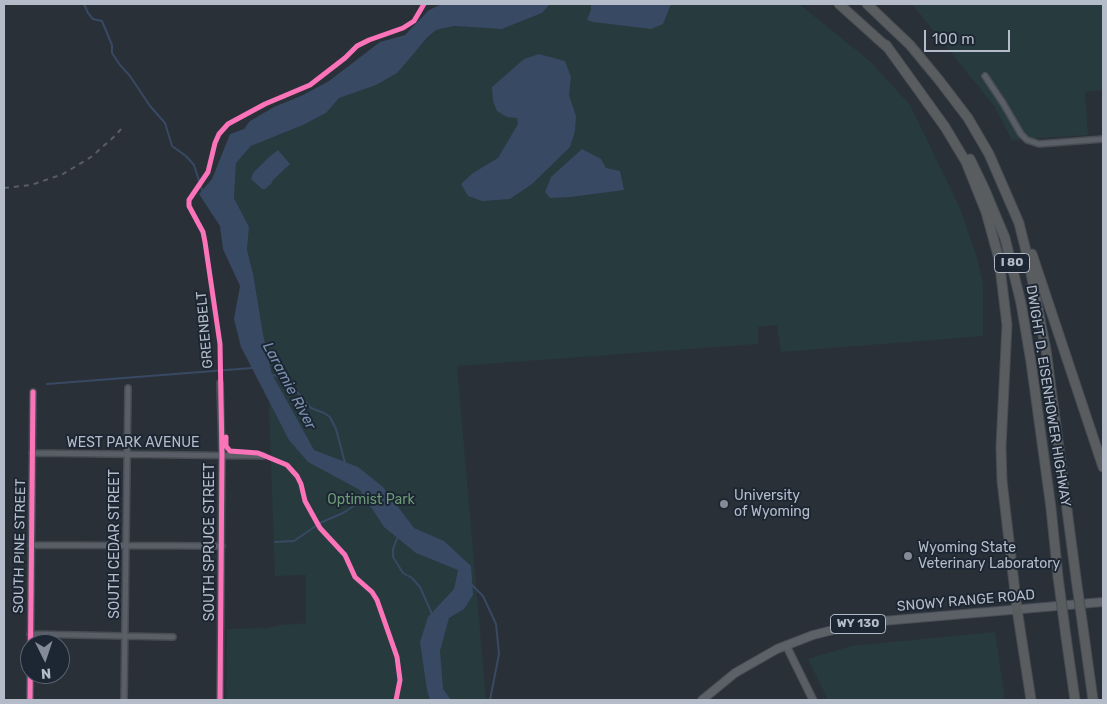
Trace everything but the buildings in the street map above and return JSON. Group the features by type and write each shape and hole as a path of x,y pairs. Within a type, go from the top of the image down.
{"highway":[{"name":"DWIGHT D. EISENHOWER HIGHWAY","path":"839,4 886,45 939,108 962,143 984,188 1004,238 1021,303 1031,362 1051,508 1058,577 1076,700"},
{"name":"DWIGHT D. EISENHOWER HIGHWAY","path":"867,4 910,45 968,118 989,154 1019,223 1046,350 1094,700"},
{"path":"886,45 945,127 966,162 986,212 999,259 1007,325 1001,447 1002,481 1017,609 1031,700"},
{"path":"1019,223 1031,250 1103,467"}],"main road":[{"name":"SNOWY RANGE ROAD","path":"702,700 736,673 786,645 813,635 861,624 1103,602"},
{"path":"786,645 813,700"}],"street":[{"path":"985,76 1021,134 1027,140 1039,144 1103,140"},
{"name":"SOUTH SPRUCE STREET","path":"220,383 222,455 220,700"},
{"name":"SOUTH CEDAR STREET","path":"124,700 128,388"},
{"name":"SOUTH PINE STREET","path":"30,634 33,392"},
{"name":"WEST PARK AVENUE","path":"32,453 264,456"},
{"path":"31,545 222,546"},
{"path":"70,634 173,636"},
{"name":"SOUTH PINE STREET","path":"30,684 30,700"}],"green space":[{"name":"Optimist Park","path":"550,4 799,4 871,62 910,105 960,208 977,258 983,284 983,336 781,352 777,325 758,327 758,344 457,366 486,700 226,700 227,629 267,628 306,623 306,575 275,576 269,407 271,381 275,380 263,334 253,271 247,250 249,227 234,198 236,163 251,146 303,125 326,113 339,98 354,91 417,50 436,30 453,26 502,29 542,13"},
{"path":"912,4 1103,4 1103,90 1085,92 1088,135 1012,140 995,107"},
{"path":"995,632 1005,700 828,700 808,659 851,646"}],"water":[{"path":"442,4 550,4 542,13 502,29 454,26 436,30 397,73 376,85 339,98 326,113 303,125 251,146 236,163 234,198 249,227 247,250 272,374 314,450 358,467 383,487 414,528 444,541 471,566 473,595 464,609 449,618 440,651 443,689 451,700 430,700 420,642 428,617 454,589 458,570 416,553 384,527 360,490 308,462 289,440 241,347 234,319 240,286 223,249 220,226 199,194 212,179 230,134 244,129 250,121 274,107 303,95 329,81 380,42 405,35 429,10"},
{"path":"591,4 671,4 663,24 651,29 587,20"},
{"path":"539,54 565,61 571,77 569,95 576,116 575,131 570,147 532,184 510,199 482,201 468,196 461,184 473,173 498,158 518,124 517,118 507,117 497,111 493,101 492,87 524,59"},
{"path":"582,149 601,159 606,168 620,171 624,190 550,198 545,192 551,177"},
{"path":"278,150 290,164 271,184 262,189 251,179 253,173"}],"waterway":[{"path":"84,4 93,19 102,21 112,45 112,53 150,106 165,123 172,146 186,156 194,165 202,190"},
{"path":"47,384 252,368"},
{"name":"Laramie River","path":"272,375 278,376 291,385 311,408 330,417 336,429 345,463"},
{"path":"275,542 294,541 320,523 343,513 355,505 363,493"},
{"path":"398,536 393,549 393,557 403,573 412,578 420,587 432,614"},
{"path":"471,584 483,596 496,624 499,654 490,700"}],"railway":[{"path":"4,188 31,185 63,174 91,157 121,129"}],"cycle path":[{"name":"GREENBELT","path":"220,700 222,455 220,344 203,232 189,206 189,200 208,172 215,143 219,134 228,124 265,104 310,85 345,58 357,46 403,28 414,21 424,4"},
{"path":"30,700 33,392"},
{"path":"226,437 226,446 230,451 258,453 287,465 297,476 305,501 320,528 345,555 355,577 372,592 377,600 397,657 400,680 396,700"}],"place":[{"name":"University of Wyoming","path":"724,504"},
{"name":"Wyoming State Veterinary Laboratory","path":"908,556"}]}
